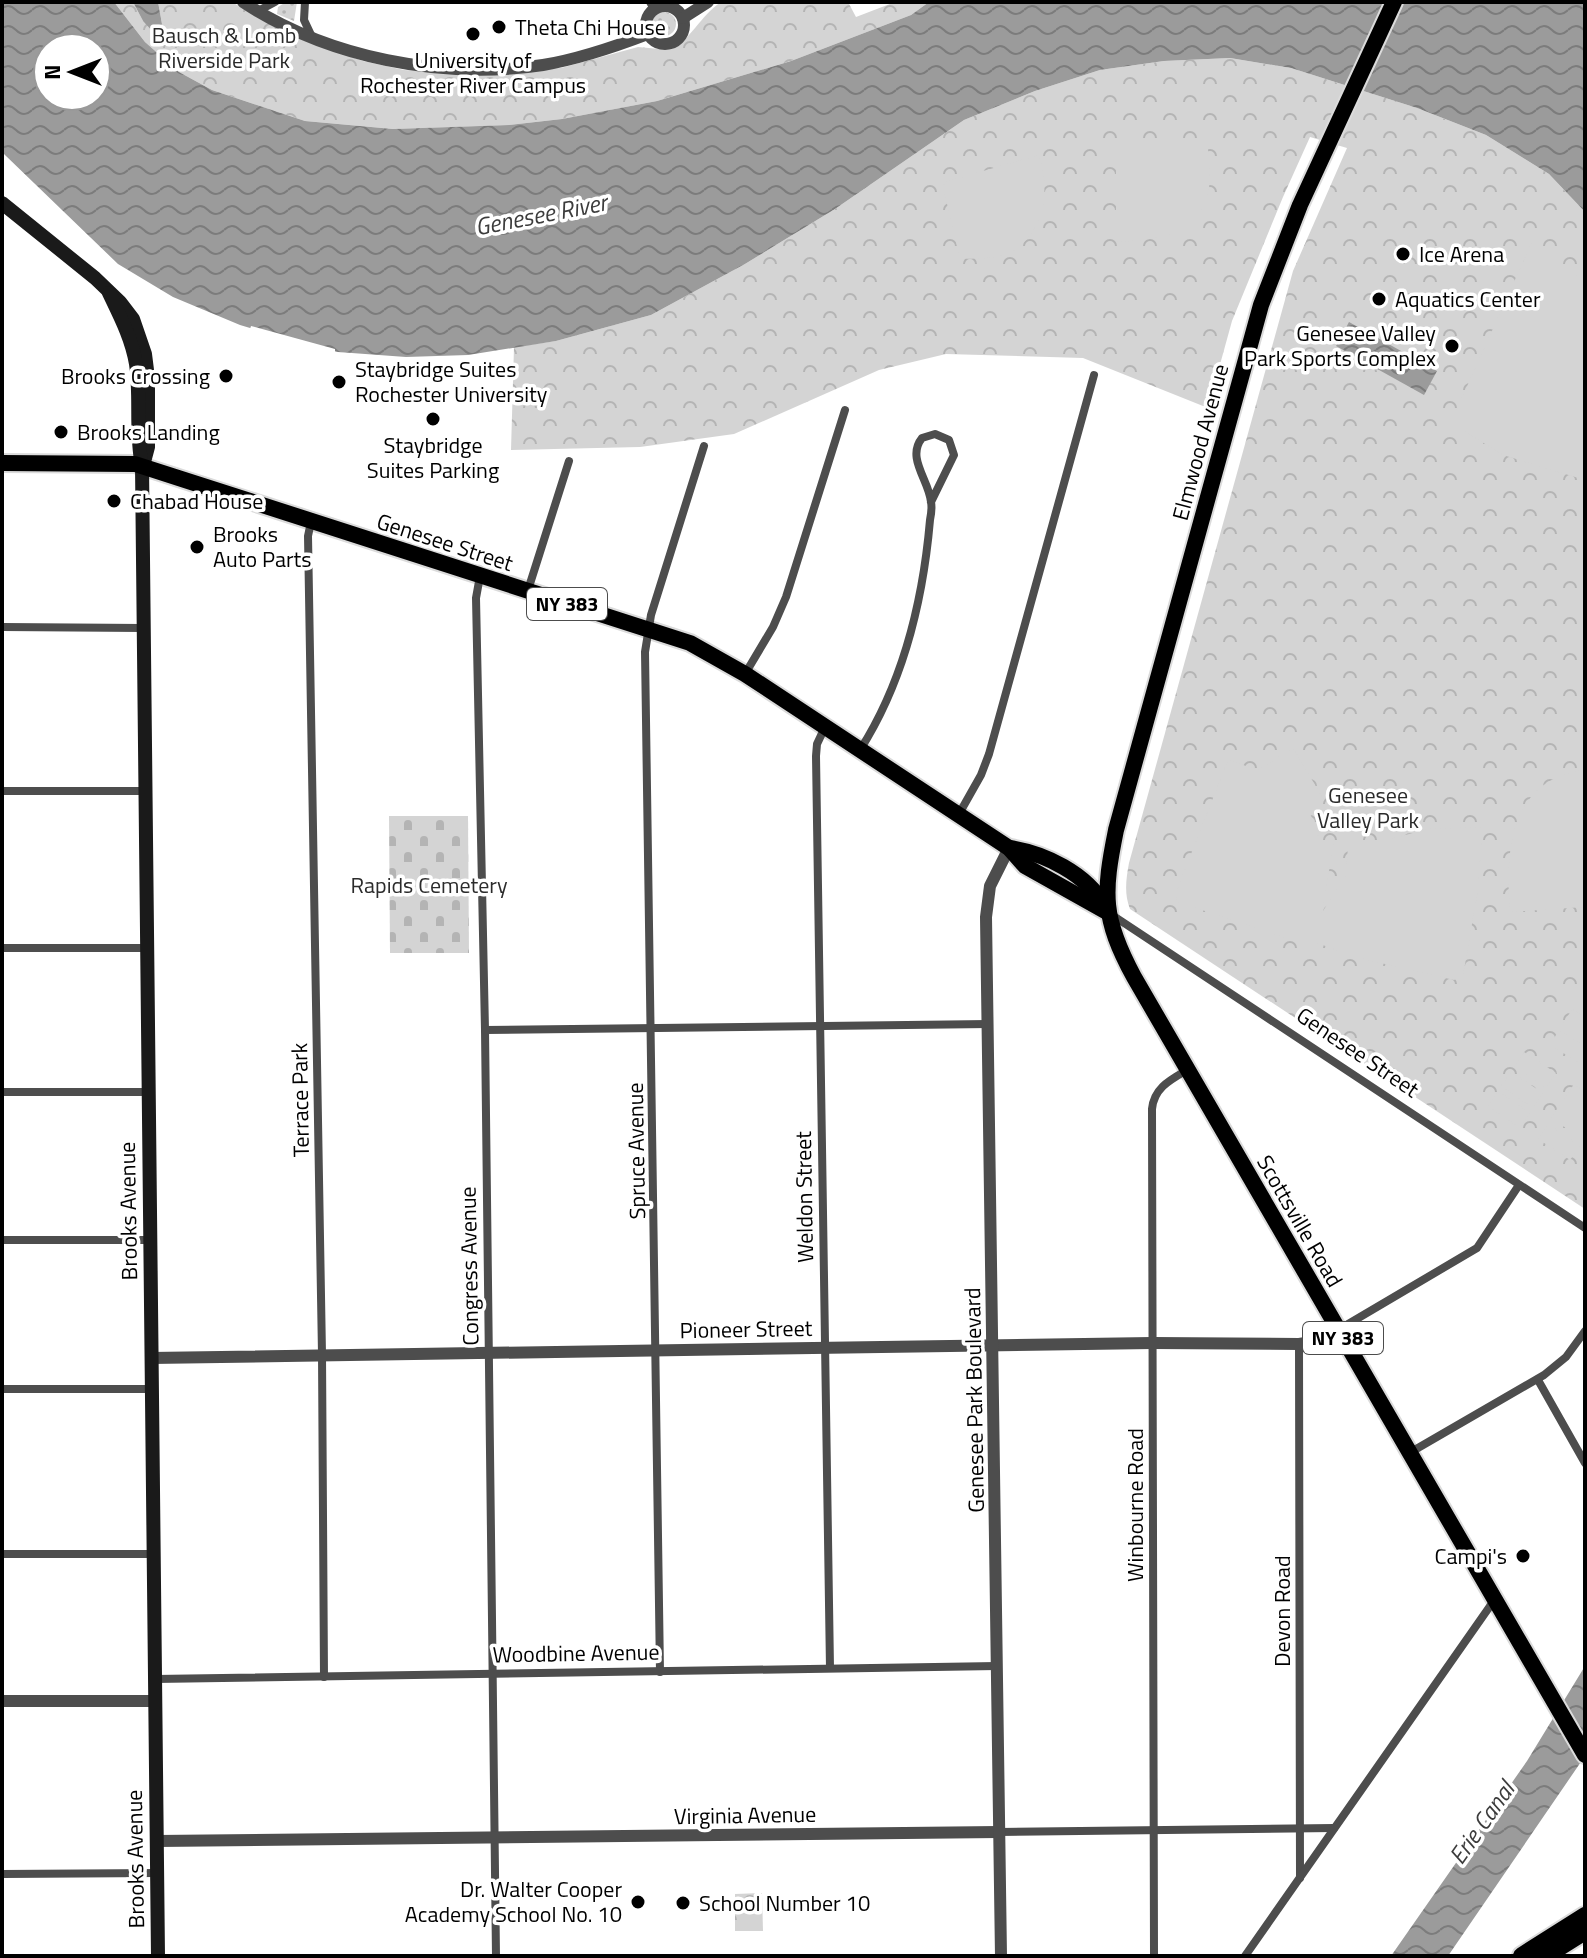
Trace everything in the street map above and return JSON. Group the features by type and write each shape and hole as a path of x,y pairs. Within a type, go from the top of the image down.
{"highway":[{"path":"1522,1956 1585,1916"},
{"path":"1545,1956 1585,1931"}],"main road":[{"name":"Elmwood Avenue","path":"1107,912 1106,883 1116,830 1252,334 1292,223 1394,2"},
{"name":"Brooks Avenue","path":"2,203 89,273 109,293 127,333 136,365 142,466 158,1956"},
{"name":"Genesee Street","path":"2,463 127,463 142,466 700,647 1009,848 1025,866 1107,912"},
{"name":"Scottsville Road","path":"1107,912 1127,964 1187,1070 1585,1755"}],"street":[{"path":"243,2 312,37 375,57 411,64 488,68 561,62 648,34"},
{"path":"258,12 275,2"},
{"path":"305,2 304,20 312,37"},
{"path":"683,18 708,2"},
{"path":"669,5 683,18 684,30 676,41 658,43 648,34 646,22 652,6 669,5"},
{"path":"958,814 981,775 989,754 1094,375"},
{"path":"745,674 773,627 786,597 845,410"},
{"path":"860,750 888,702 903,662 925,563 931,502 954,455 949,440 938,434 922,438 916,450 916,460 931,502"},
{"name":"Spruce Avenue","path":"660,1672 645,652 647,629 704,446"},
{"path":"528,591 569,461"},
{"name":"Terrace Park","path":"311,522 308,536 322,1354 324,1677"},
{"name":"Congress Avenue","path":"480,576 476,598 485,1030 496,1956"},
{"path":"2,627 143,628"},
{"name":"Weldon Street","path":"825,727 817,744 816,756 830,1668"},
{"path":"2,791 145,791"},
{"name":"Genesee Park Boulevard","path":"1001,1956 987,897 993,875 1009,848"},
{"name":"Genesee Street","path":"1107,912 1585,1228"},
{"path":"2,948 147,948"},
{"path":"485,1030 989,1024"},
{"name":"Winbourne Road","path":"1154,1956 1152,1103 1162,1086 1187,1070"},
{"path":"2,1092 148,1092"},
{"path":"1338,1330 1477,1248 1519,1185"},
{"path":"2,1240 150,1240"},
{"name":"Pioneer Street","path":"151,1358 1152,1343 1299,1344 1319,1341 1338,1330"},
{"path":"1411,1452 1538,1380 1566,1357 1585,1331"},
{"name":"Devon Road","path":"1299,1344 1300,1878"},
{"path":"1538,1380 1585,1463"},
{"path":"2,1389 152,1389"},
{"path":"2,1554 154,1554"},
{"path":"1245,1956 1495,1598"},
{"name":"Woodbine Avenue","path":"155,1679 997,1666"},
{"path":"2,1701 155,1701"},
{"name":"Virginia Avenue","path":"157,1841 1334,1828"},
{"path":"2,1874 158,1873"}],"green space":[{"name":"Bausch & Lomb Riverside Park","path":"114,2 133,2 143,21 162,24 158,2 232,2 286,34 363,61 404,70 445,73 561,68 638,47 670,50 721,2 848,2 856,17 895,2 929,2 911,15 791,61 657,101 562,119 509,125 393,129 305,121 212,90 179,72 145,42"},
{"path":"286,2 297,2 294,21 277,14 278,7"},
{"path":"664,12 673,15 676,24 673,33 664,36 655,33 652,24 655,15"},
{"name":"Genesee Valley Park","path":"1230,58 1291,68 1417,108 1486,135 1549,174 1585,212 1585,1209 1130,909 1128,903 1126,886 1129,863 1293,271 1347,148 1310,137 1232,321 1208,408 1083,358 946,354 879,370 734,434 640,447 511,450 514,347 556,341 651,315 745,264 835,209 964,120 1035,91 1100,70 1164,61"},
{"path":"1120,147 1208,148 1210,180 1207,198 1192,221 1181,229 1156,238 1116,242 1116,150"},
{"path":"1039,155 1044,195 1032,233 1005,255 960,259 943,187 945,182"},
{"path":"1532,242 1585,282 1585,480 1503,455 1464,431 1455,413"},
{"path":"1293,748 1324,800 1309,810 1320,841 1334,844 1321,914 1346,875 1348,846 1372,848 1390,839 1428,829 1483,827 1477,895 1463,976 1454,980 1355,957 1312,941 1315,931 1310,940 1286,938 1178,902 1175,895 1228,760 1258,770"},
{"path":"1585,770 1585,907 1510,912 1511,843 1527,803 1541,787 1560,776"},
{"name":"Rapids Cemetery","path":"389,816 468,816 469,953 390,953"},
{"path":"1572,1009 1585,1017 1585,1038 1563,1024"},
{"path":"1559,1030 1585,1046 1583,1065 1550,1045"},
{"path":"1524,1052 1556,1073 1546,1088 1514,1067"},
{"path":"1511,1072 1543,1093 1533,1108 1501,1086"},
{"path":"1574,1084 1585,1092 1585,1113 1564,1099"},
{"path":"1498,1091 1530,1113 1520,1128 1488,1106"},
{"path":"1561,1103 1585,1119 1584,1140 1551,1118"},
{"path":"1548,1124 1580,1146 1570,1160 1538,1139"},
{"path":"762,1893 763,1931 735,1931 735,1894"}],"water":[{"name":"Genesee River","path":"2,2 114,2 145,42 179,72 212,90 305,121 393,129 509,125 562,119 657,101 791,61 911,15 929,2 1585,2 1585,212 1549,174 1486,135 1417,108 1291,68 1230,58 1164,61 1100,70 1035,91 964,120 835,209 745,264 651,315 556,341 468,355 406,357 338,352 240,325 173,297 118,264 2,152"},
{"path":"133,2 158,2 162,24 155,34 143,21"},
{"path":"1349,322 1437,371 1424,395 1336,346"},
{"path":"1585,1666 1585,1756 1448,1956 1391,1956 1527,1761"}],"pier":[{"path":"251,326 335,349 335,355 249,332"}],"place":[{"name":"Theta Chi House","path":"499,27"},
{"name":"University of Rochester River Campus","path":"473,34"},
{"name":"Ice Arena","path":"1403,254"},
{"name":"Aquatics Center","path":"1379,299"},
{"name":"Genesee Valley Park Sports Complex","path":"1452,346"},
{"name":"Brooks Crossing","path":"226,376"},
{"name":"Staybridge Suites Rochester University","path":"339,382"},
{"name":"Staybridge Suites Parking","path":"433,419"},
{"name":"Brooks Landing","path":"61,432"},
{"name":"Chabad House","path":"114,501"},
{"name":"Brooks Auto Parts","path":"197,547"},
{"name":"Campi's","path":"1523,1556"},
{"name":"Dr. Walter Cooper Academy School No. 10","path":"638,1902"},
{"name":"School Number 10","path":"683,1903"}],"water label":[{"name":"Erie Canal","path":"1482,1823"}]}
